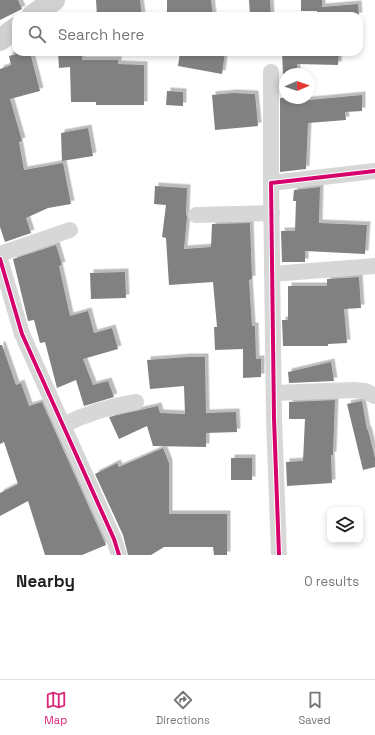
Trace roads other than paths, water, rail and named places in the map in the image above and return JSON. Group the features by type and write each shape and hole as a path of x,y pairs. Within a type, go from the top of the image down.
{"main road":[{"path":"38,12 54,0"},
{"path":"0,40 12,31"}],"street":[{"path":"271,72 272,274 279,555"},
{"path":"271,183 375,171"},
{"path":"196,215 272,213"},
{"path":"0,254 70,230"},
{"path":"0,259 22,334 64,425 120,555"},
{"path":"272,274 375,266"},
{"path":"274,393 354,390 365,391 375,396"},
{"path":"64,425 80,417 136,402"}]}
